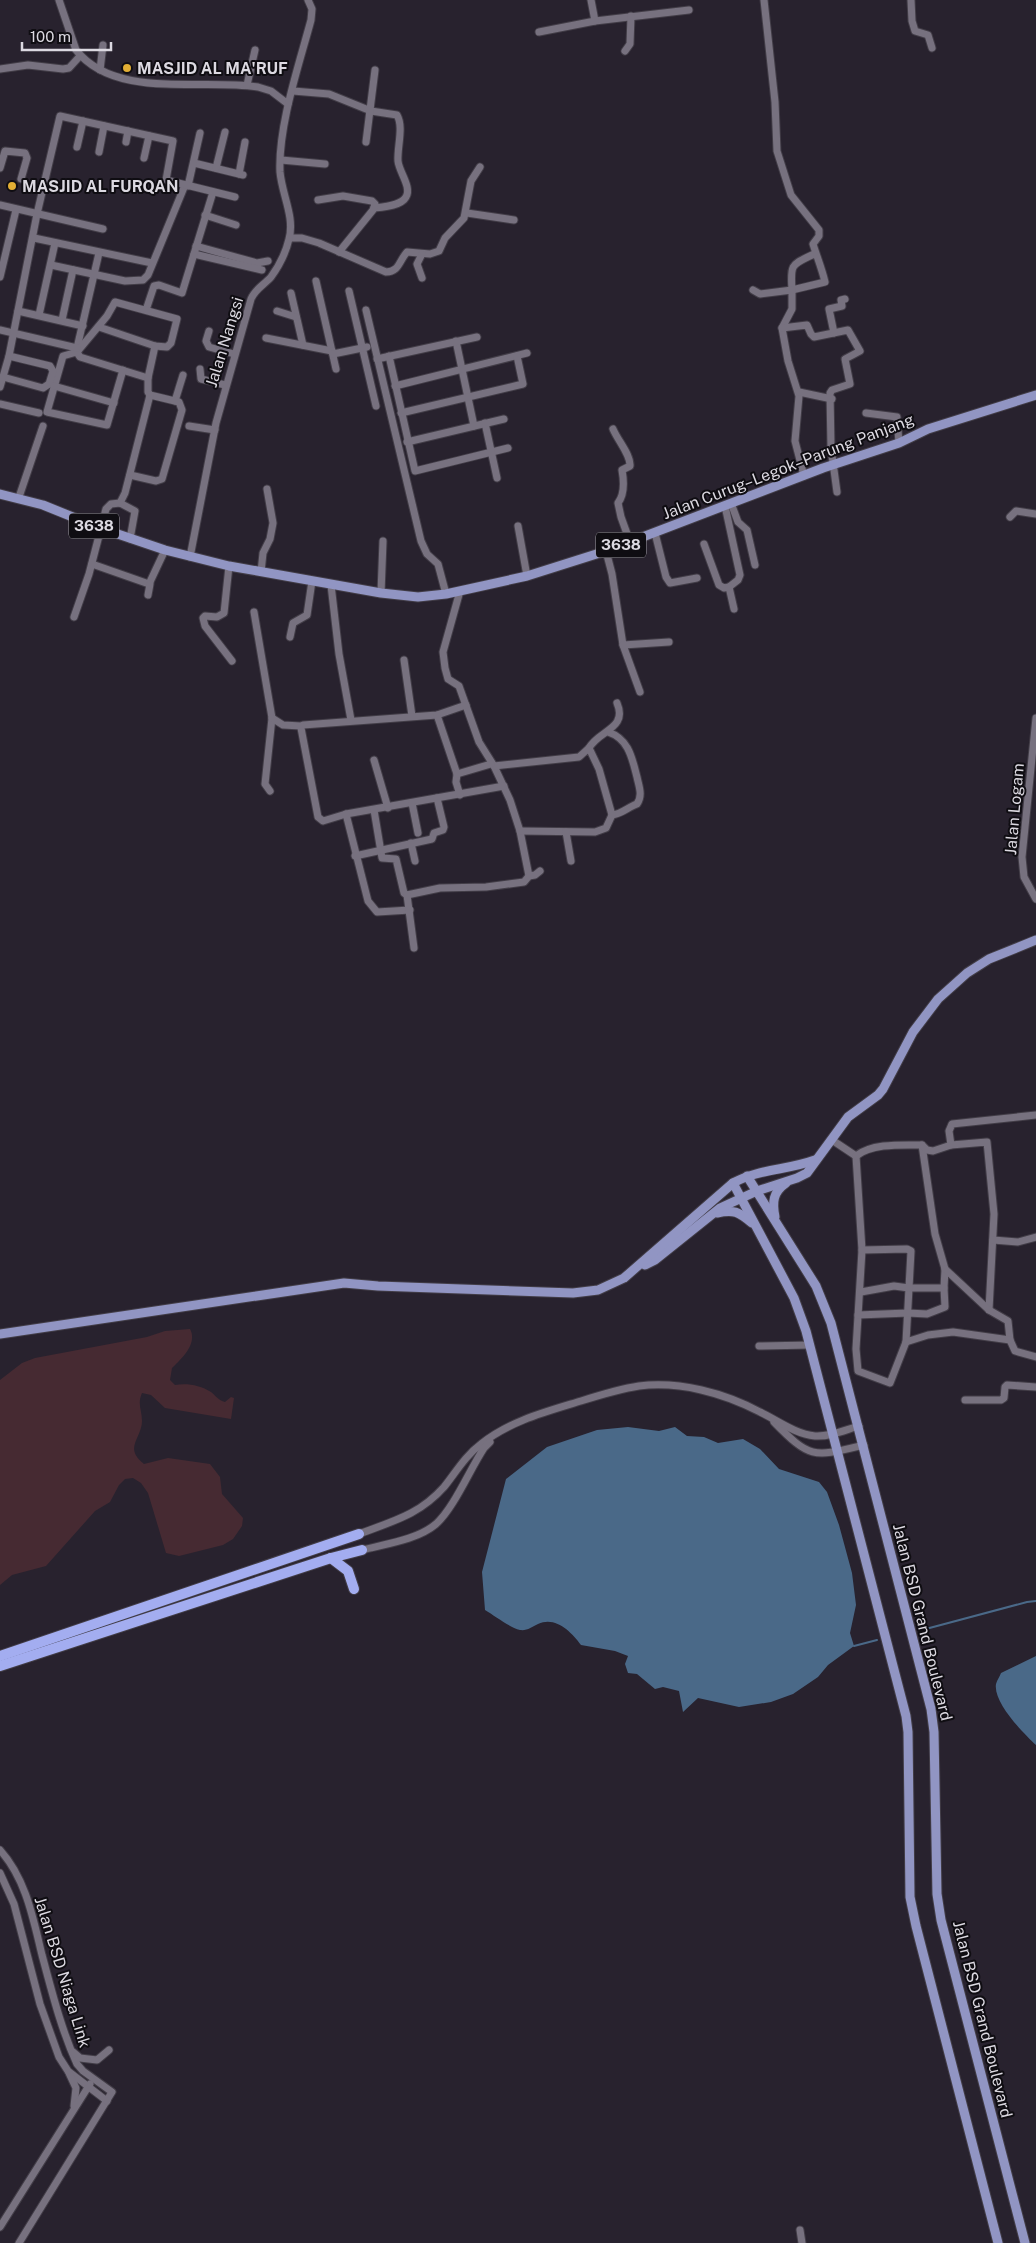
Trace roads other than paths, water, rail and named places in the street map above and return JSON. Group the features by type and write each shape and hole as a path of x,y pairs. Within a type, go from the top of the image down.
{"highway":[{"path":"0,1656 359,1534"},
{"path":"0,1666 332,1558 362,1550"},
{"path":"332,1558 348,1571 354,1589"}],"main road":[{"name":"Jalan Curug–Legok–Parung Panjang","path":"0,494 19,497 130,539 190,557 332,585 418,597 446,594 528,576 606,551 833,465 900,443 928,429 1036,395"},
{"path":"0,1334 344,1283 378,1286 573,1293 598,1290 613,1284 655,1260 712,1214 757,1191 807,1173 848,1117 878,1096 913,1032 938,999 967,974 989,959 1036,940"},
{"path":"631,1273 733,1184 747,1176 796,1167 815,1160"},
{"name":"Jalan BSD Grand Boulevard","path":"747,1176 816,1286 831,1323 864,1445 931,1709 934,1732 936,1894 941,1920 1025,2243"},
{"path":"777,1223 773,1206 774,1196 778,1188 790,1180"},
{"path":"733,1184 794,1298 810,1345 906,1716 908,1732 910,1897 998,2243"},
{"path":"712,1214 733,1210 740,1212 757,1229"}],"street":[{"path":"59,0 66,27 80,56 109,75 136,82 247,85 271,91 288,104"},
{"name":"Jalan Nangsi","path":"190,557 215,430 234,354 253,294 274,272 282,259 290,238 291,222 282,187 281,160 288,104 311,20 312,9 308,0"},
{"path":"591,0 596,21"},
{"path":"753,290 760,294 792,290 825,282 813,243 819,236 819,230 791,194 776,146 775,102 764,0"},
{"path":"911,0 915,31 928,35 932,48"},
{"path":"539,32 596,21 689,10"},
{"path":"625,51 630,44 631,16"},
{"path":"100,70 103,45"},
{"path":"247,85 255,50"},
{"path":"0,69 28,65 63,69 68,68 80,56"},
{"path":"366,142 375,70"},
{"path":"293,91 329,94 371,111 395,114 399,118 398,160 400,171 408,190 403,201 374,208 339,252"},
{"path":"0,387 9,356 34,238 37,214 60,116 174,141 166,180 235,197"},
{"path":"77,147 83,121"},
{"path":"99,152 104,126"},
{"path":"126,142 128,131"},
{"path":"216,168 225,132"},
{"path":"51,265 95,276 130,281 143,280 148,275 187,186 200,134"},
{"path":"144,158 149,136"},
{"path":"194,162 241,174 245,142"},
{"path":"0,168 5,151 25,152 27,158 21,179"},
{"path":"281,160 325,164"},
{"path":"290,238 307,239 389,272 396,270 407,252 422,254 438,252 445,238 466,213 471,181 480,167"},
{"path":"146,310 154,286 159,285 182,292 213,192"},
{"path":"318,200 343,196 372,201 375,204 374,208"},
{"path":"0,205 103,229"},
{"path":"0,277 16,210"},
{"path":"466,213 514,220"},
{"path":"205,215 236,225"},
{"path":"34,238 152,263"},
{"path":"39,315 55,243"},
{"path":"195,250 257,263 268,261"},
{"path":"195,250 262,270"},
{"path":"99,253 77,350 80,357 148,378"},
{"path":"804,476 795,441 799,392 788,361 782,328 792,309 790,272 792,267 816,253"},
{"path":"422,254 417,264 422,278"},
{"path":"62,320 73,270"},
{"path":"316,281 336,370"},
{"path":"349,291 376,406"},
{"path":"290,293 303,345"},
{"path":"834,333 829,309 842,306 841,300 846,299"},
{"path":"99,327 155,346 167,348 170,345 178,319 115,302 99,327 77,350 63,356 47,408 50,414 104,426 109,423 124,370"},
{"path":"366,310 421,541 427,554 438,564 446,594"},
{"path":"18,311 83,326"},
{"path":"277,311 296,317"},
{"path":"782,328 807,325 814,337 849,330 860,351 846,360 850,384 832,390 831,448 837,492"},
{"path":"0,330 77,350"},
{"path":"209,331 206,341 209,347 234,354"},
{"path":"377,359 477,337"},
{"path":"266,338 332,352 374,345"},
{"path":"456,341 474,426"},
{"path":"120,503 130,475 150,395 147,390 148,378 155,346"},
{"path":"395,386 527,353"},
{"path":"3,377 43,388 49,384 53,371 50,366 9,356"},
{"path":"389,356 414,471 508,448"},
{"path":"401,413 524,384 517,356"},
{"path":"200,370 202,379 225,384"},
{"path":"176,401 183,375"},
{"path":"54,386 114,403"},
{"path":"799,392 832,399"},
{"path":"130,475 156,481 162,479 182,410 180,404 176,401 150,395"},
{"path":"0,404 39,413"},
{"path":"866,413 896,417 900,443"},
{"path":"407,442 504,419"},
{"path":"485,423 497,478"},
{"path":"19,497 43,426"},
{"path":"189,426 215,430"},
{"path":"613,429 630,460 630,466 622,470 624,483 622,496 618,503 630,542"},
{"path":"261,572 263,552 269,543 273,523 267,489"},
{"path":"74,617 92,564 107,506 120,503 135,511 130,539"},
{"path":"728,505 747,530 756,565"},
{"path":"704,544 720,585 724,588 728,587 738,580 740,575 728,505"},
{"path":"1010,517 1016,511 1036,514"},
{"path":"518,526 528,576"},
{"path":"655,533 666,577 670,583 697,578"},
{"path":"381,593 383,541"},
{"path":"148,595 150,584 165,550"},
{"path":"606,551 612,574 623,645 640,692"},
{"path":"92,564 150,584"},
{"path":"229,566 224,613 217,617 205,616 204,618 205,626 232,661"},
{"path":"290,637 293,624 307,616 312,580"},
{"path":"332,585 339,654 351,720"},
{"path":"728,587 734,609"},
{"path":"460,591 443,658 448,678 456,683 479,742 504,786 520,831 529,876"},
{"path":"254,612 272,718 265,784 270,791"},
{"path":"623,645 669,642"},
{"path":"404,660 412,716"},
{"path":"457,774 493,765 579,757 596,739 608,732 621,715 617,702"},
{"path":"272,718 283,724 301,726 304,724 351,720 437,715 466,705"},
{"path":"437,715 457,774 460,795"},
{"name":"Jalan Logam","path":"1036,718 1022,857 1024,877 1036,899"},
{"path":"301,726 319,819 323,821 346,814 504,786"},
{"path":"608,732 619,737 630,752 641,795 637,804 627,806 621,813 612,815"},
{"path":"520,831 601,831 606,828 612,815 599,769 589,748"},
{"path":"374,760 388,808"},
{"path":"355,856 432,839 434,833 443,830 444,824 437,798"},
{"path":"412,803 418,832"},
{"path":"374,810 381,851 385,859 396,859 404,893 407,895 414,948"},
{"path":"346,814 367,898 377,912 410,910"},
{"path":"566,832 571,861"},
{"path":"411,843 415,861"},
{"path":"529,876 535,876 540,871"},
{"path":"407,895 440,888 486,887 524,882 529,876"},
{"path":"951,1145 949,1131 952,1124 1036,1115"},
{"path":"832,1140 856,1156"},
{"path":"856,1156 871,1149 922,1145 927,1150 933,1151 951,1145 986,1142 994,1207 989,1310"},
{"path":"858,1315 927,1314 943,1309 945,1305 945,1269 935,1234 922,1145"},
{"path":"856,1156 862,1250 856,1348 858,1371 890,1383 906,1342 910,1250 899,1248 862,1250"},
{"path":"993,1240 1018,1242 1036,1237"},
{"path":"945,1269 989,1310 1010,1323 1010,1340 1015,1351 1036,1357"},
{"path":"860,1292 894,1286 944,1288"},
{"path":"906,1342 928,1335 953,1332 1010,1340"},
{"path":"759,1346 810,1345"},
{"path":"359,1534 410,1516 444,1487 462,1462 479,1445 498,1432 518,1421 613,1391 640,1386 669,1385 700,1390 736,1400 795,1430 814,1436 834,1434 859,1426"},
{"path":"965,1400 1002,1400 1007,1385 1036,1387"},
{"path":"770,1417 793,1442 810,1452 825,1454 864,1445"},
{"path":"362,1550 417,1534 436,1524 453,1500 484,1448 500,1433 518,1421"},
{"name":"Jalan BSD Niaga Link","path":"0,1850 19,1877 28,1900 54,2000 71,2051 77,2064 112,2092 107,2101 68,2071 59,2057 49,2033 14,1904 0,1873"},
{"path":"71,2051 80,2058 97,2060 109,2050"},
{"path":"68,2071 76,2088 72,2113"},
{"path":"0,2227 94,2078"},
{"path":"19,2243 107,2101"},
{"path":"800,2230 802,2243"}],"water":[{"path":"628,1427 659,1431 675,1427 687,1436 704,1437 718,1443 743,1439 760,1449 779,1469 819,1482 827,1492 839,1525 852,1573 856,1605 850,1633 854,1646 828,1665 818,1677 793,1694 771,1702 739,1707 698,1698 683,1712 679,1691 663,1687 655,1689 637,1674 628,1673 625,1664 628,1656 615,1651 581,1645 563,1627 551,1622 520,1630 485,1610 482,1572 506,1479 547,1447 597,1430"},
{"path":"1036,1656 1036,1745 1004,1708 996,1691 996,1684 1001,1673"}],"waterway":[{"path":"922,1630 1036,1601"},
{"path":"854,1646 877,1640"}],"place":[{"name":"MASJID AL MA'RUF","path":"127,68"},
{"name":"MASJID AL FURQAN","path":"12,186"}]}
